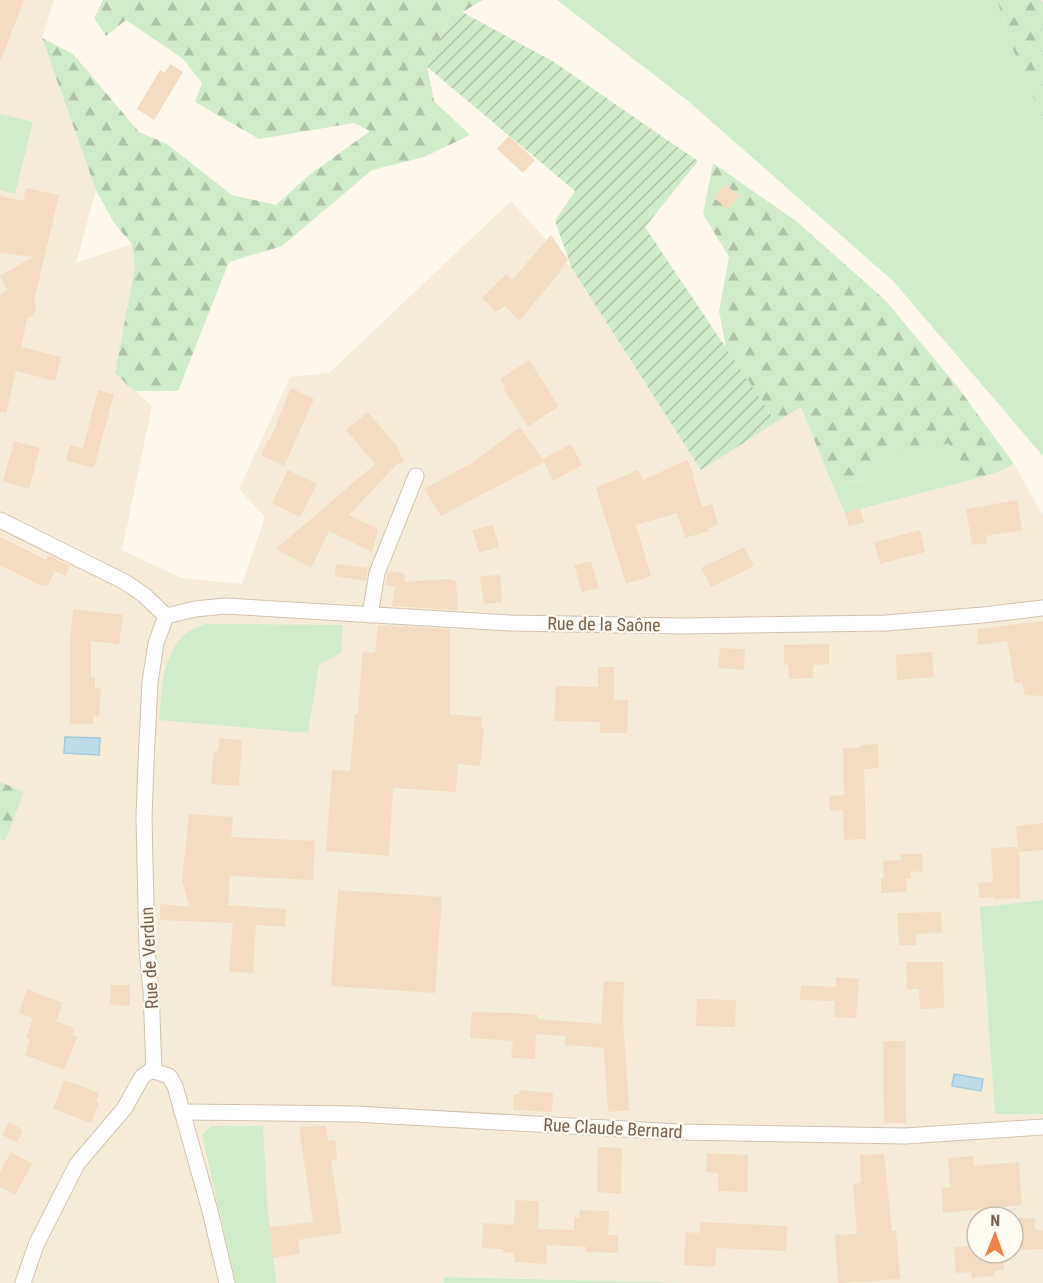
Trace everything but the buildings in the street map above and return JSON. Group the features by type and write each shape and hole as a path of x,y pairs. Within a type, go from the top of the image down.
{"street":[{"path":"370,615 377,573 416,476"},
{"path":"0,520 125,582 144,595 166,616"},
{"name":"Rue de la Saône","path":"166,616 195,609 225,606 510,623 683,626 886,623 1043,608"},
{"name":"Rue de Verdun","path":"154,1071 152,990 147,951 144,818 150,682 156,643 166,616"},
{"path":"23,1283 36,1245 77,1164 124,1108 142,1077 150,1071 169,1076 175,1086 210,1211 227,1283"},
{"name":"Rue Claude Bernard","path":"182,1112 355,1114 678,1132 905,1136 1043,1127"}],"shaded area":[{"path":"0,0 54,0 42,38 96,190 76,263 132,244 135,266 115,373 152,406 122,550 181,578 242,584 265,517 239,489 290,377 329,373 511,201 571,267 701,469 801,406 860,508 998,472 1014,464 1043,516 1043,900 980,907 995,1113 1043,1114 1043,1283 693,1283 445,1277 444,1283 0,1283"}],"green space":[{"path":"103,0 483,0 449,20 427,67 434,101 470,135 424,157 372,170 282,246 229,262 178,391 134,391 115,373 135,266 132,244 114,223 96,190 42,38 73,54 139,132 167,144 232,195 276,205 308,176 370,131 354,123 259,139 195,102 202,83 183,59 126,20 106,36 94,18"},
{"path":"557,0 997,0 1013,49 1043,120 1043,456 893,281 688,101"},
{"path":"997,0 1041,0 1043,3 1043,120 1013,49"},
{"path":"462,12 554,62 698,161 645,227 776,422 701,470 571,267 555,221 575,191 427,67 449,20"},
{"path":"0,114 33,122 15,194 0,190"},
{"path":"713,163 796,221 885,300 957,386 1014,464 998,472 974,479 948,443 918,457 886,450 870,482 831,481 801,407 776,422 726,348 719,311 729,257 703,214"},
{"path":"948,443 974,479 845,513 831,481 870,482 886,449 918,457"},
{"path":"205,624 343,625 341,653 319,665 308,733 159,720 164,672 172,650 188,632"},
{"path":"0,782 24,792 5,841 0,839"},
{"path":"1043,900 1043,1114 995,1114 980,907"},
{"path":"211,1126 263,1126 267,1203 276,1283 236,1283 202,1135"},
{"path":"444,1277 693,1283 444,1283"}],"water":[{"path":"65,737 100,738 99,755 64,753"},
{"path":"954,1074 983,1079 981,1091 952,1086"}]}
